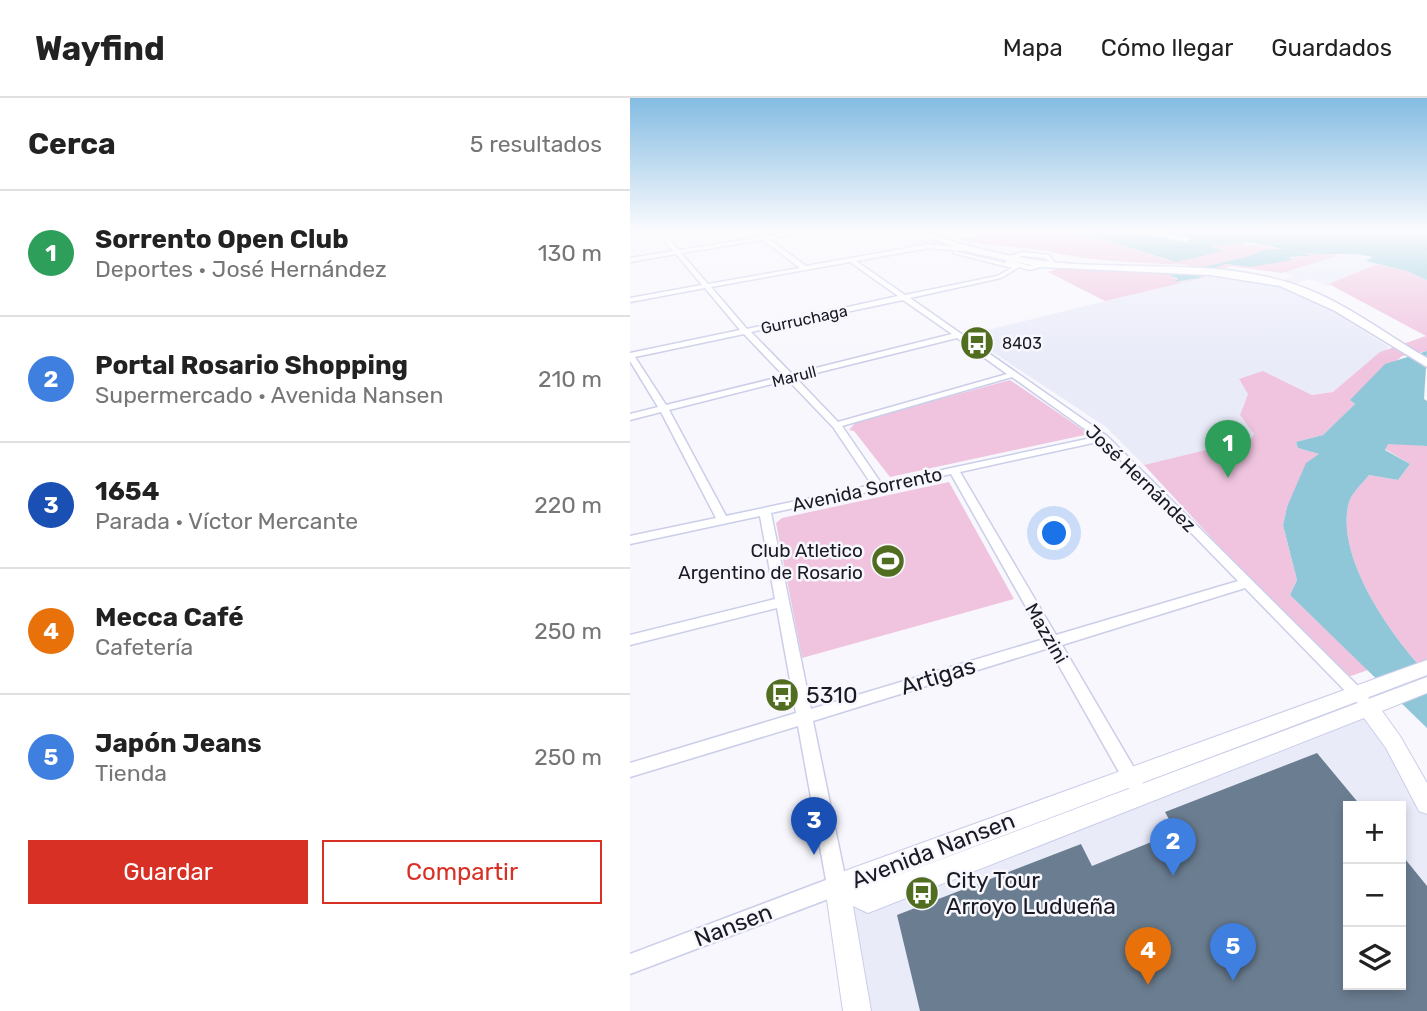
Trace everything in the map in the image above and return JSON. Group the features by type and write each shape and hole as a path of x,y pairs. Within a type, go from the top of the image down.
{"main road":[{"path":"1215,273 1297,286 1427,356"},
{"path":"1395,340 1427,363"}],"street":[{"path":"695,273 746,331 836,425 879,487"},
{"path":"630,300 779,273"},
{"name":"José Hernández","path":"869,273 1104,438 1247,583 1369,697"},
{"name":"Gurruchaga","path":"630,356 999,277 1004,273"},
{"name":"Marull","path":"630,417 959,335"},
{"path":"630,356 664,409 723,520"},
{"path":"836,425 1015,374"},
{"name":"Avenida Sorrento","path":"630,540 1104,438"},
{"name":"Mazzini","path":"954,471 1136,786"},
{"path":"765,511 857,1011"},
{"name":"Artigas","path":"630,770 1247,583"},
{"path":"630,640 782,602"},
{"name":"Avenida Nansen","path":"836,886 869,900 1136,786 1369,697 1427,667"},
{"name":"Avenida Nansen","path":"1369,697 1427,685"},
{"path":"1369,697 1427,804"},
{"name":"Nansen","path":"630,964 836,886"}],"shaded area":[{"path":"1049,273 1154,273 1181,273 1171,275 1179,282 1200,278 1198,275 1204,273 1215,273 1202,278 1105,301"},
{"path":"1283,273 1357,273 1327,286 1310,279 1286,288 1336,313 1389,347 1333,392 1312,395 1263,371 1239,380 1249,394 1242,407 1254,434 1251,439 1144,465 1106,427 967,335 1211,275 1271,284 1294,276"},
{"path":"1356,273 1411,273 1427,280 1427,351 1402,356 1350,400 1355,404 1323,435 1296,442 1298,448 1319,454 1287,507 1283,525 1297,580 1290,595 1368,670 1348,677 1246,575 1144,465 1251,439 1254,434 1240,415 1248,394 1239,379 1263,371 1312,395 1333,392 1380,352 1426,336 1329,284"},
{"path":"1010,380 1089,434 890,477 854,431 849,430 856,422"},
{"path":"1388,443 1427,446 1427,674 1398,640 1370,596 1351,550 1347,527 1349,502 1369,475 1398,480 1410,464 1385,449"},
{"name":"Club Atletico Argentino de Rosario","path":"949,482 1014,599 802,658 776,523 782,518"},
{"path":"1368,707 1427,804 1427,1011 857,1011 837,886 869,900"}],"water":[{"path":"1203,273 1199,274 1200,278 1174,282 1178,279 1170,275"},
{"path":"1411,273 1427,273 1427,280"},
{"path":"1427,351 1424,399 1427,401 1427,446 1388,444 1385,450 1410,464 1398,480 1369,475 1349,502 1347,527 1351,550 1370,596 1398,640 1427,674 1427,728 1290,595 1297,580 1283,525 1287,507 1306,463 1319,454 1298,448 1296,442 1323,435 1355,404 1350,400 1385,364"}],"building":[{"path":"1317,753 1357,801 1343,801 1343,990 1406,990 1406,860 1427,886 1427,1011 920,1011 897,915 1081,844 1092,866 1176,832 1165,812"}],"place":[{"name":"8403","path":"977,343"},
{"name":"Sorrento Open Club","path":"1228,478"},
{"name":"Club Atletico Argentino de Rosario","path":"888,561"},
{"name":"5310","path":"782,695"},
{"name":"1654","path":"814,855"},
{"name":"Portal Rosario Shopping","path":"1173,876"},
{"name":"City Tour Arroyo Ludueña","path":"922,893"},
{"name":"Japón Jeans","path":"1233,981"},
{"name":"Mecca Café","path":"1148,985"}]}
